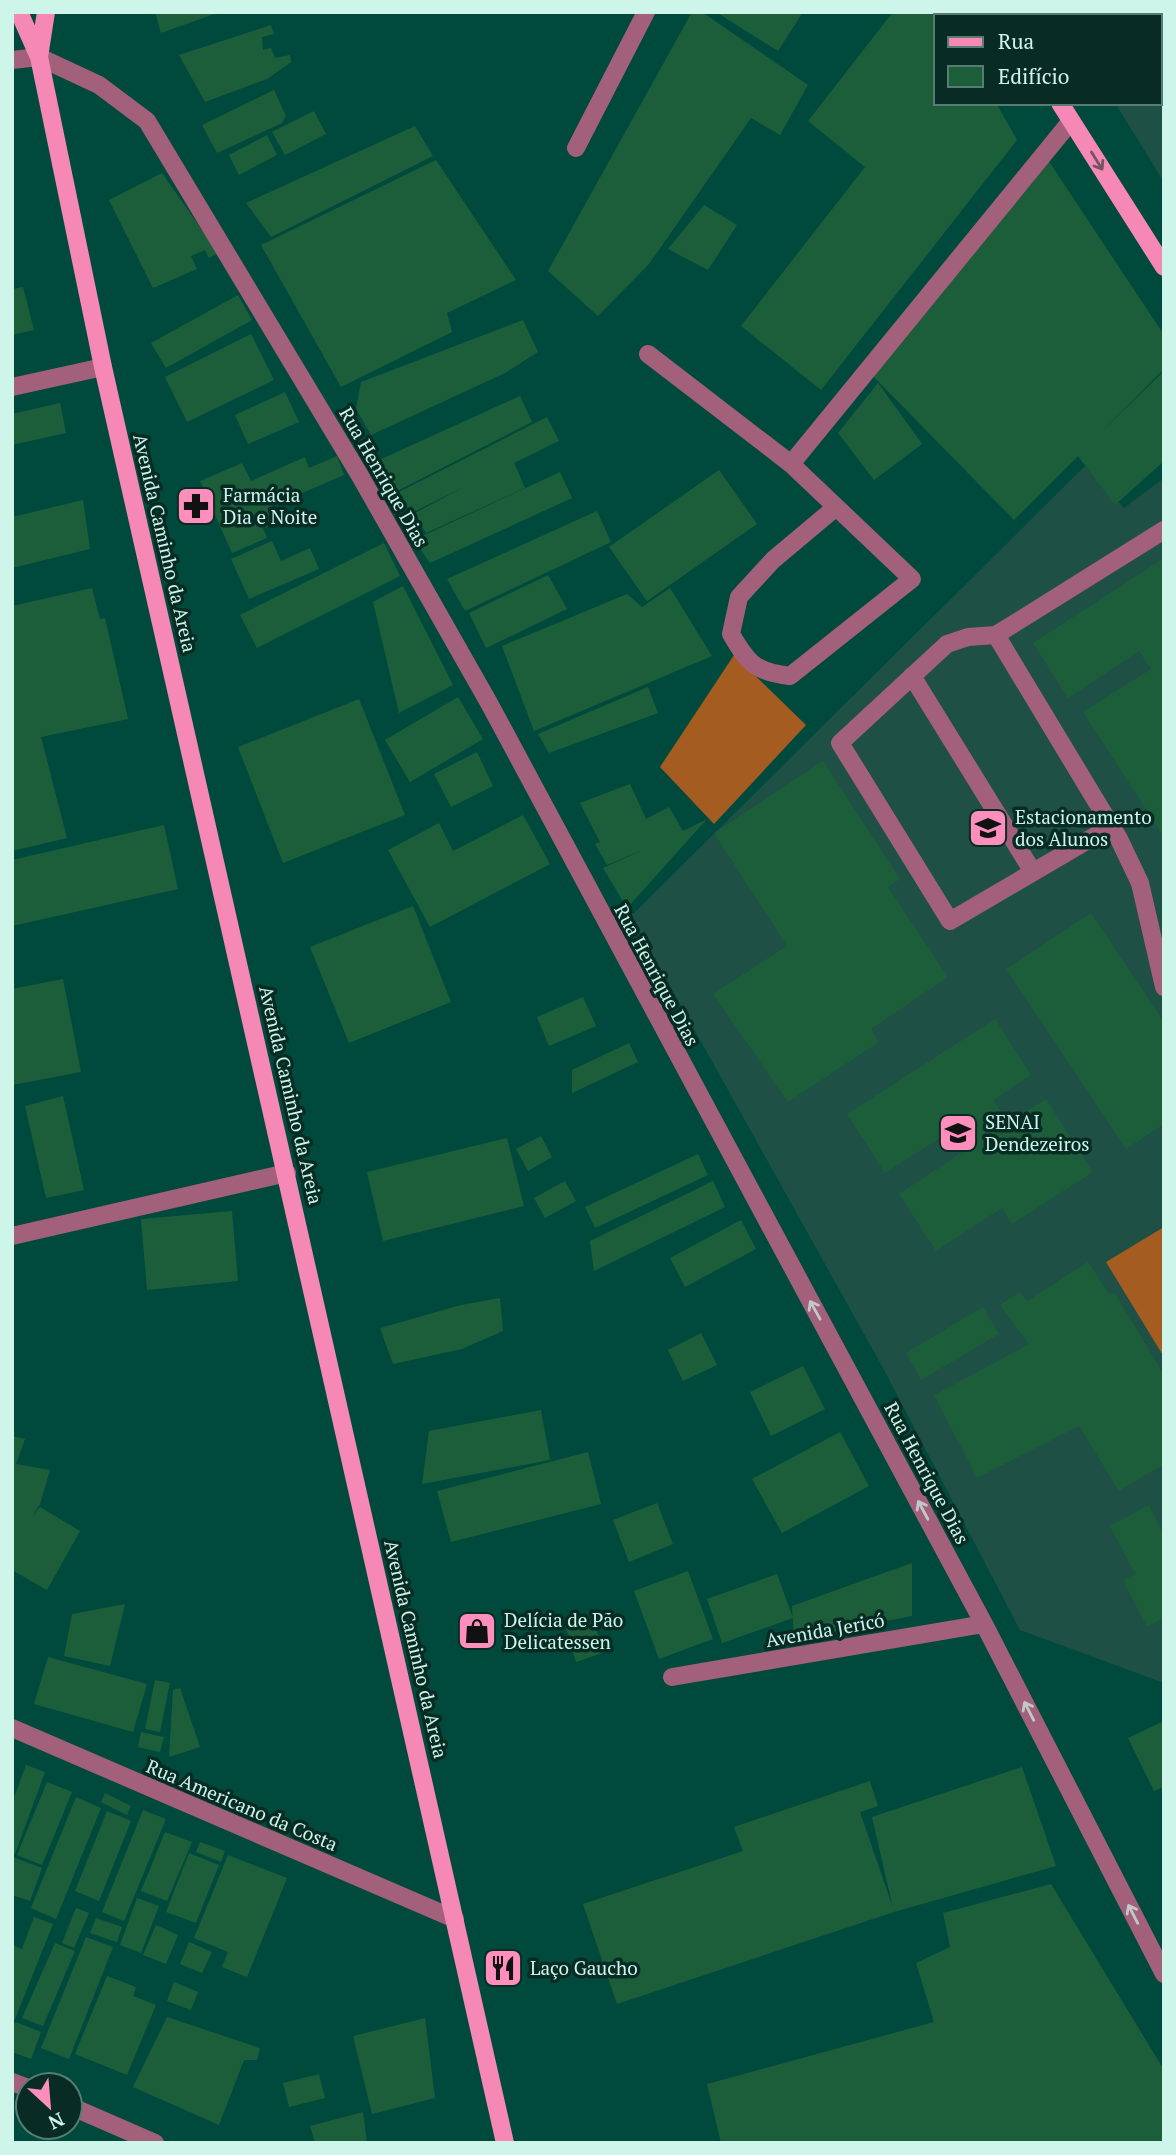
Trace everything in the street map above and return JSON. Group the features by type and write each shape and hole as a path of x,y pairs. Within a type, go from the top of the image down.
{"main road":[{"name":"Avenida Caminho da Areia","path":"19,12 39,57 103,367 505,2143"},
{"name":"Avenida Caminho da Areia","path":"39,57 46,12"},
{"path":"1061,105 1164,267"}],"street":[{"path":"576,148 646,12"},
{"path":"12,60 39,57"},
{"name":"Rua Henrique Dias","path":"39,57 99,85 147,121 359,474 489,703 984,1624 1164,1975"},
{"path":"791,464 1071,121"},
{"path":"648,354 791,464 912,579 790,676 765,673 746,659 731,634 739,597 773,560 836,507"},
{"path":"12,387 103,367"},
{"path":"1112,826 950,921 840,743 947,644 968,637 996,635 1164,530"},
{"path":"996,635 1112,826 1140,883 1164,987"},
{"path":"912,676 1032,872"},
{"path":"12,1237 287,1173"},
{"name":"Avenida Jericó","path":"672,1677 984,1624"},
{"name":"Rua Americano da Costa","path":"12,1728 455,1919"},
{"path":"84,2112 155,2143"}],"shaded area":[{"path":"1059,12 1164,12 1164,182 1116,105 1162,105 1162,14"},
{"name":"SENAI Dendezeiros","path":"1085,466 1124,508 1164,478 1164,1683 1020,1630 883,1368 631,916"},
{"path":"734,655 806,725 714,824 660,767"},
{"path":"1164,1227 1164,1357 1106,1262"}],"building":[{"path":"155,12 217,12 217,13 161,33"},
{"path":"692,12 702,12 808,85 780,135 751,118 649,264 598,316 548,271"},
{"path":"716,12 803,12 778,51"},
{"path":"893,12 943,13 934,14 934,105 997,105 1017,140 821,390 741,326 865,167 808,121"},
{"path":"271,25 274,34 262,37 263,50 271,48 275,58 290,55 291,62 267,79 205,102 179,55"},
{"path":"274,90 286,116 282,123 217,153 202,125"},
{"path":"314,111 326,134 285,155 272,132"},
{"path":"415,126 433,156 271,237 246,203"},
{"path":"267,135 277,155 239,175 229,155"},
{"path":"436,160 516,280 447,313 452,332 341,387 261,245"},
{"path":"1048,160 1164,335 1164,369 1098,435 1164,371 1164,461 1115,505 1078,456 1014,520 867,370"},
{"path":"162,173 218,253 209,258 205,250 191,256 197,269 153,288 109,200"},
{"path":"704,205 737,225 708,270 668,249"},
{"path":"23,287 34,330 12,335 12,289"},
{"path":"238,295 252,320 166,368 151,343"},
{"path":"523,320 538,352 505,373 371,435 356,409 361,382"},
{"path":"251,334 274,380 187,422 165,377"},
{"path":"878,383 922,444 874,480 838,433"},
{"path":"285,392 299,422 248,444 235,415"},
{"path":"520,396 532,422 397,491 377,461"},
{"path":"60,403 66,433 12,445 12,414"},
{"path":"547,417 559,441 514,463 525,488 426,533 415,513 466,486 411,513 399,492"},
{"path":"337,456 344,475 272,506 279,522 263,528 267,538 232,553 200,481 242,463 251,481 305,457 309,468"},
{"path":"719,470 757,524 647,601 609,547"},
{"path":"560,472 572,498 430,563 414,540"},
{"path":"83,500 90,549 12,568 12,517"},
{"path":"597,511 611,542 465,611 447,579"},
{"path":"272,541 281,561 310,548 319,569 249,599 231,559"},
{"path":"384,543 400,576 257,648 240,615"},
{"path":"1164,558 1164,837 1083,712 1151,669 1139,651 1068,698 1033,643"},
{"path":"548,575 567,609 486,648 469,613"},
{"path":"403,586 453,685 399,713 373,602"},
{"path":"92,588 100,619 105,618 128,719 41,737 67,838 12,851 12,606"},
{"path":"670,588 712,656 534,731 502,646 627,594 642,607"},
{"path":"648,687 658,713 549,753 538,734"},
{"path":"458,697 483,739 410,782 385,740"},
{"path":"359,699 405,815 283,863 238,747"},
{"path":"477,752 493,786 451,807 434,774"},
{"path":"823,761 900,879 888,887 948,977 871,1029 879,1042 788,1102 713,994 787,946 714,833"},
{"path":"630,784 646,819 669,807 683,831 707,819 627,908 603,868 647,848 607,865 595,844 600,842 580,803"},
{"path":"523,815 550,864 430,927 388,850 439,823 453,851"},
{"path":"164,825 178,889 12,926 12,860"},
{"path":"413,906 451,1002 349,1043 310,947"},
{"path":"1091,913 1164,1022 1164,1124 1126,1149 1006,969"},
{"path":"63,979 81,1072 12,1085 12,989"},
{"path":"583,997 596,1026 549,1046 537,1017"},
{"path":"995,1019 1031,1075 993,1100 1008,1123 1046,1099 1093,1172 1012,1224 1002,1208 936,1251 899,1194 967,1149 954,1129 885,1173 847,1114"},
{"path":"629,1043 638,1062 572,1093 572,1070"},
{"path":"63,1096 84,1190 46,1198 25,1106"},
{"path":"541,1136 552,1157 528,1171 516,1149"},
{"path":"507,1138 524,1206 383,1241 367,1172"},
{"path":"698,1154 708,1175 595,1228 585,1207"},
{"path":"565,1181 576,1201 545,1218 534,1198"},
{"path":"713,1181 725,1207 594,1271 590,1241"},
{"path":"232,1211 238,1281 147,1290 141,1219"},
{"path":"741,1220 756,1249 685,1287 670,1258"},
{"path":"1088,1262 1110,1295 1114,1292 1164,1375 1164,1464 1119,1491 1079,1426 977,1478 934,1395 1029,1344 1000,1305 1020,1292 1027,1301"},
{"path":"500,1298 503,1331 462,1349 393,1364 380,1328 461,1305"},
{"path":"983,1307 999,1334 921,1380 906,1353"},
{"path":"701,1333 717,1365 683,1381 668,1350"},
{"path":"803,1366 825,1409 771,1436 750,1392"},
{"path":"541,1410 550,1460 422,1484 429,1431"},
{"path":"840,1432 869,1486 782,1533 752,1479"},
{"path":"12,1436 25,1439 16,1464 50,1470 40,1504 32,1517 40,1507 80,1531 47,1590 12,1570"},
{"path":"588,1452 601,1504 451,1542 437,1491"},
{"path":"657,1503 673,1544 629,1562 613,1520"},
{"path":"1149,1505 1164,1535 1164,1618 1147,1627 1123,1580 1135,1574 1110,1526"},
{"path":"912,1563 912,1616 794,1639 792,1606"},
{"path":"688,1571 713,1639 659,1659 634,1591"},
{"path":"777,1574 793,1618 722,1643 707,1599"},
{"path":"125,1604 110,1666 64,1656 72,1614"},
{"path":"592,1620 605,1652 576,1662 566,1628"},
{"path":"48,1657 147,1684 133,1732 34,1704"},
{"path":"155,1680 170,1683 160,1732 145,1729"},
{"path":"180,1688 200,1747 169,1757 173,1690"},
{"path":"1164,1721 1164,1787 1154,1791 1128,1738"},
{"path":"141,1732 164,1737 160,1752 138,1747"},
{"path":"26,1765 45,1772 15,1854 12,1853 12,1803"},
{"path":"1022,1767 1056,1866 894,1912 617,2004 583,1904 743,1851 734,1827 870,1781 878,1806 860,1812 893,1908 872,1817"},
{"path":"47,1782 72,1792 42,1865 17,1855"},
{"path":"105,1793 131,1806 127,1815 101,1802"},
{"path":"76,1797 101,1808 56,1919 31,1908"},
{"path":"143,1810 166,1819 124,1921 102,1912"},
{"path":"107,1811 131,1821 99,1901 75,1891"},
{"path":"165,1832 192,1842 167,1901 141,1891"},
{"path":"200,1842 225,1851 221,1862 196,1852"},
{"path":"189,1853 219,1865 196,1923 166,1912"},
{"path":"228,1855 287,1878 247,1977 222,1967 228,1952 194,1938"},
{"path":"13,1857 42,1868 30,1901 12,1895"},
{"path":"1051,1884 1164,2070 1164,2143 721,2143 707,2084 934,2022 916,1963 950,1947 943,1913"},
{"path":"137,1898 159,1906 141,1953 120,1945"},
{"path":"76,1908 89,1913 74,1948 62,1943"},
{"path":"34,1917 53,1924 15,2019 12,2018 12,1945 22,1949"},
{"path":"96,1918 122,1927 117,1942 90,1933"},
{"path":"156,1925 178,1935 166,1964 143,1955"},
{"path":"86,1937 113,1947 69,2059 41,2048"},
{"path":"189,1942 212,1952 202,1973 180,1964"},
{"path":"55,1943 75,1951 43,2026 22,2018"},
{"path":"107,1976 136,1987 133,1996 156,2005 127,2075 75,2054"},
{"path":"174,1982 198,1992 191,2010 167,2001"},
{"path":"167,2017 260,2048 257,2060 244,2060 219,2125 133,2087"},
{"path":"425,2018 435,2098 372,2114 353,2036"},
{"path":"16,2022 41,2032 31,2059 12,2052 12,2026"},
{"path":"319,2074 325,2098 289,2107 283,2083"},
{"path":"363,2112 367,2143 315,2143 310,2126"}],"place":[{"name":"Farmácia Dia e Noite","path":"196,506"},
{"name":"Estacionamento dos Alunos","path":"988,828"},
{"name":"SENAI Dendezeiros","path":"958,1133"},
{"name":"Delícia de Pão Delicatessen","path":"477,1631"},
{"name":"Laço Gaucho","path":"503,1968"}]}
